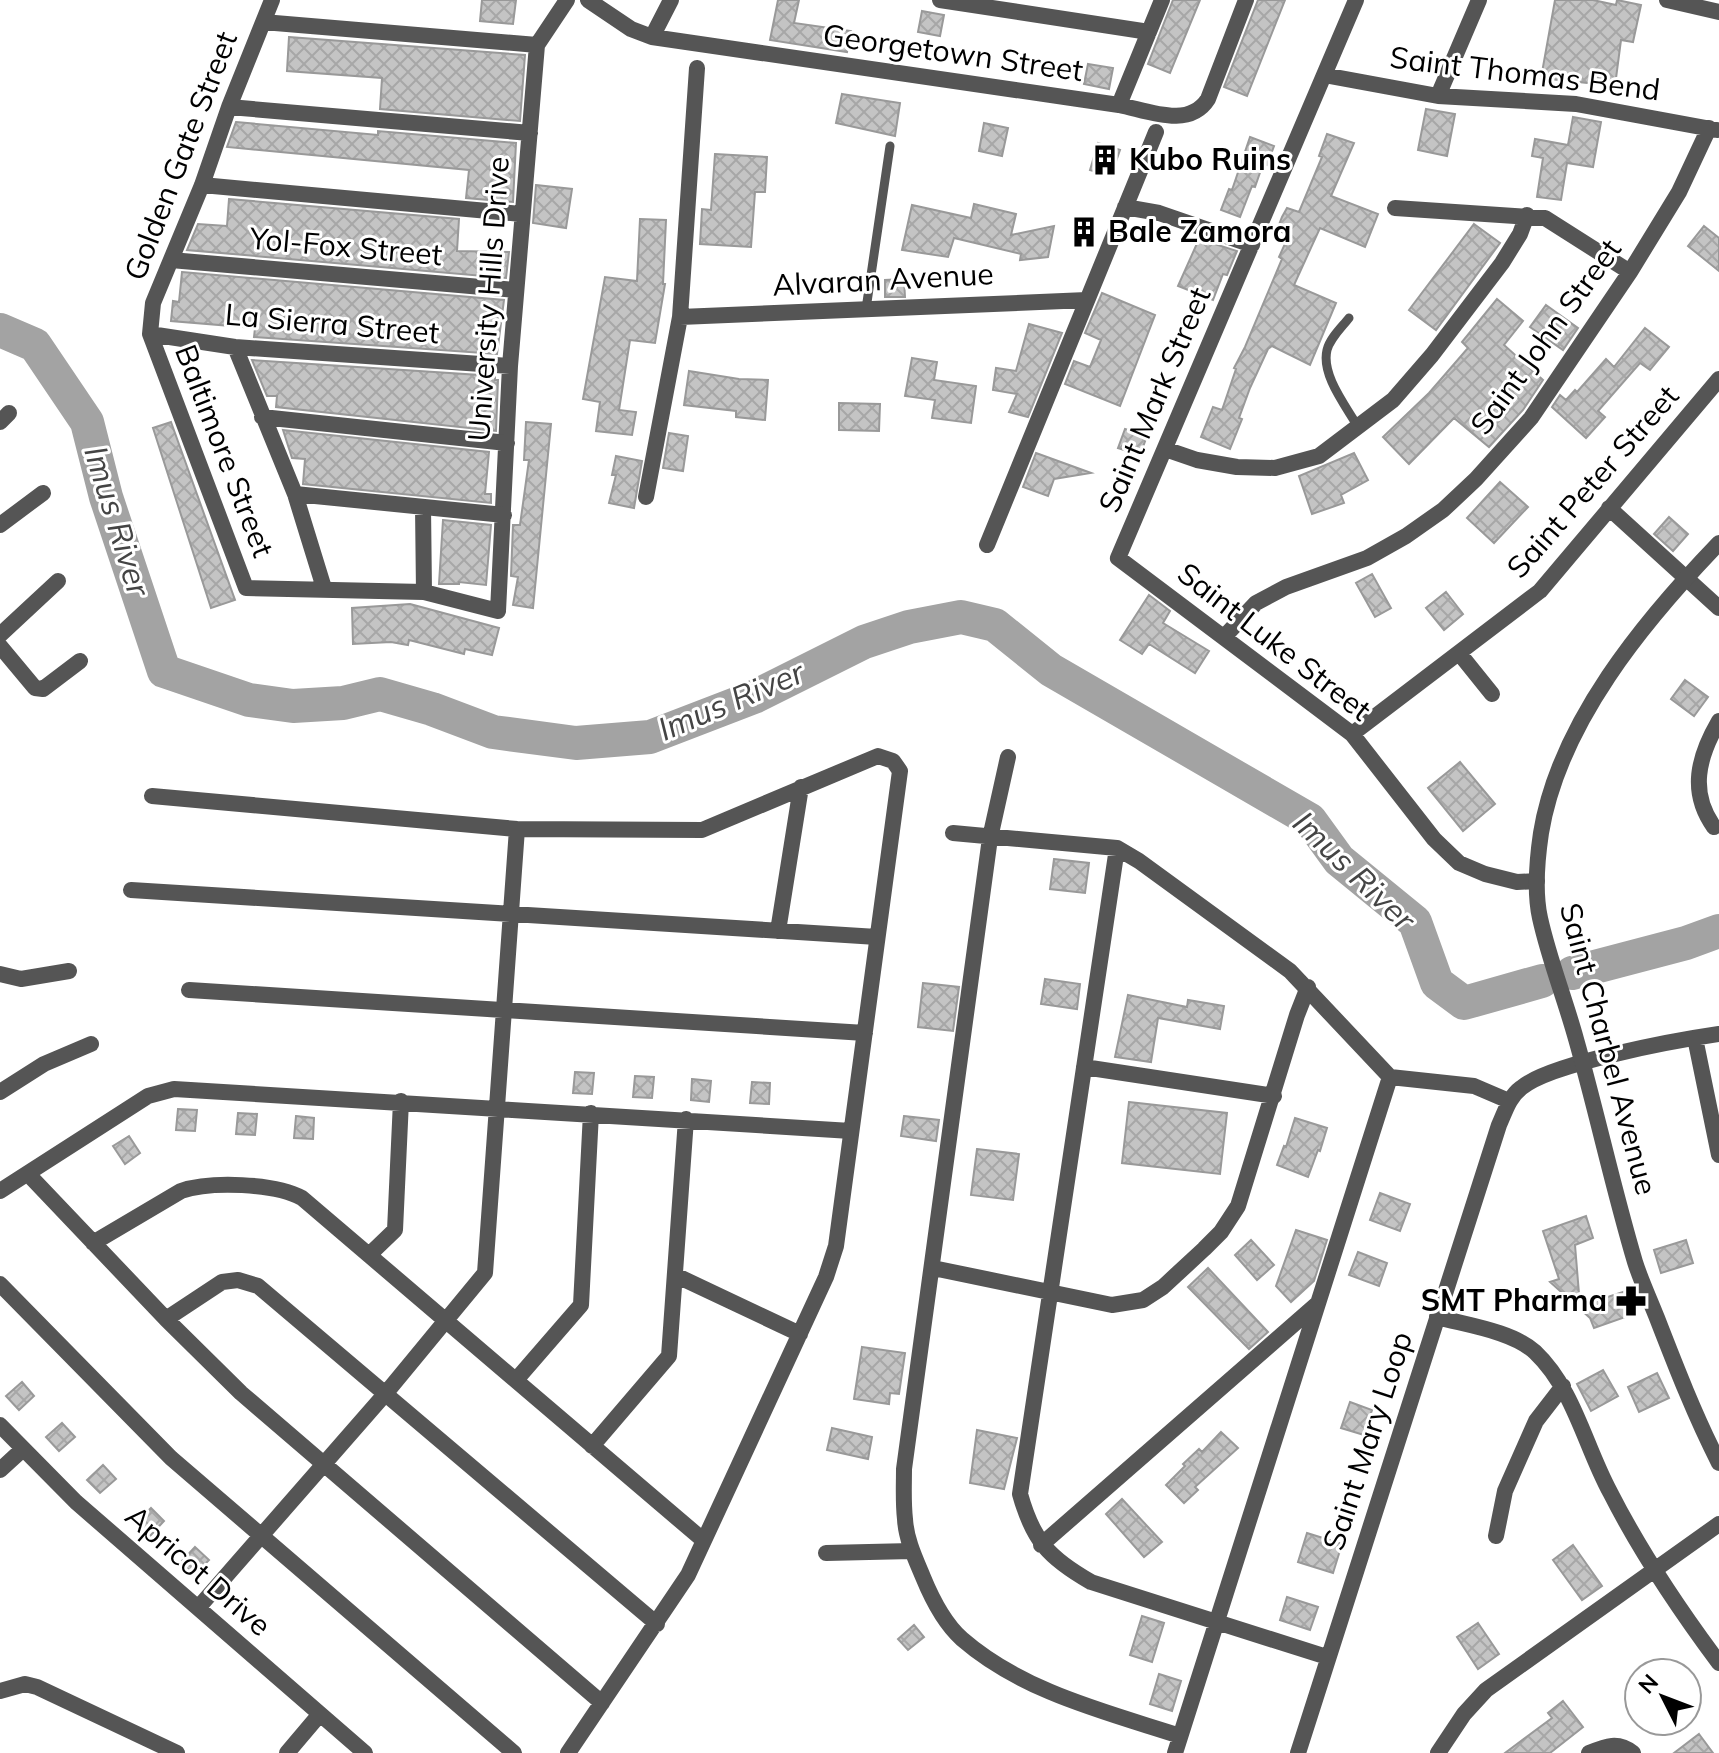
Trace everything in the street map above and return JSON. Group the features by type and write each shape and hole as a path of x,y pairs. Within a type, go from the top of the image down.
{"street":[{"name":"Golden Gate Street","path":"150,334 153,303 202,185 272,0"},
{"name":"University Hills Drive","path":"424,592 498,611 510,366 537,45 567,0"},
{"name":"Georgetown Street","path":"588,0 631,29 652,37 1119,105 1181,117 1202,109 1208,99 1246,0"},
{"path":"652,37 671,0"},
{"path":"940,0 1149,32"},
{"path":"1119,105 1162,0"},
{"name":"Saint Mark Street","path":"1118,558 1356,0"},
{"path":"1438,96 1479,0"},
{"path":"1667,0 1719,12"},
{"path":"263,22 537,45"},
{"path":"646,497 680,317 697,68"},
{"name":"Saint Thomas Bend","path":"1324,75 1438,96 1576,104 1714,129"},
{"path":"229,107 530,133"},
{"name":"Saint John Street","path":"1224,637 1256,603 1286,587 1367,558 1443,510 1476,479 1531,418 1630,272 1714,129"},
{"path":"987,545 1156,132"},
{"path":"202,185 521,214"},
{"path":"1125,207 1159,213 1252,245"},
{"path":"1395,208 1545,218 1630,272"},
{"path":"1165,449 1197,460 1237,467 1275,468 1319,456 1393,400 1432,355 1502,263 1520,234 1527,215"},
{"name":"Yol-Fox Street","path":"171,260 516,290"},
{"name":"Alvaran Avenue","path":"680,317 1087,300"},
{"name":"La Sierra Street","path":"150,334 235,347 510,366"},
{"name":"Baltimore Street","path":"150,334 246,588 324,588"},
{"path":"235,347 295,494 324,588 424,592 423,507"},
{"name":"Saint Peter Street","path":"1352,734 1540,591 1719,379"},
{"path":"262,417 507,443"},
{"path":"0,525 43,493"},
{"path":"295,494 504,515"},
{"path":"1609,508 1719,608"},
{"name":"Saint Charbel Avenue","path":"1719,543 1686,578 1629,649 1569,745 1550,797 1537,881 1539,916 1576,1039 1636,1265 1679,1376 1719,1463"},
{"name":"Saint Luke Street","path":"1118,558 1352,734 1434,839 1459,863 1517,882 1537,881"},
{"path":"0,635 58,581"},
{"path":"0,646 35,688 43,689 80,661"},
{"path":"1459,653 1492,694"},
{"path":"1714,827 1699,800 1699,770 1719,721"},
{"path":"152,796 517,829 702,830 878,756 893,761 900,771 836,1246 826,1277 688,1575 568,1753"},
{"path":"1008,757 990,838 904,1469 905,1520 912,1551 933,1601 960,1637 996,1665 1075,1702 1180,1736"},
{"path":"778,931 801,787"},
{"path":"198,1608 386,1393 485,1273 517,829"},
{"path":"953,833 1117,848 1278,961 1308,987 1390,1077 1474,1086 1509,1101 1538,1077 1582,1064 1719,1034"},
{"path":"1117,848 1020,1494 1027,1521 1041,1545 1062,1566 1091,1582 1327,1657"},
{"path":"131,890 877,937"},
{"path":"0,974 21,979 69,971"},
{"path":"933,1268 1112,1305 1143,1300 1163,1287 1221,1232 1238,1206 1308,987"},
{"path":"189,990 865,1033"},
{"path":"1695,1038 1718,1150"},
{"path":"0,1092 44,1064 91,1044"},
{"path":"1084,1067 1274,1096"},
{"path":"1175,1753 1390,1077"},
{"path":"0,1191 148,1096 174,1089 851,1131"},
{"path":"369,1255 395,1230 401,1101"},
{"name":"Saint Mary Loop","path":"1298,1753 1509,1101"},
{"path":"516,1380 581,1305 591,1113"},
{"path":"592,1446 669,1356 686,1119"},
{"path":"28,1174 241,1393 602,1703"},
{"path":"93,1243 181,1191 197,1185 288,1190 302,1198 703,1540"},
{"path":"675,1275 800,1334"},
{"path":"166,1319 222,1282 238,1280 258,1286 657,1624"},
{"path":"0,1284 171,1458 514,1753"},
{"path":"1041,1545 1318,1302"},
{"path":"1437,1317 1500,1334 1533,1350 1563,1386 1608,1490 1653,1570 1719,1663"},
{"path":"1496,1536 1505,1491 1536,1421 1563,1386"},
{"name":"Apricot Drive","path":"0,1425 76,1502 365,1753"},
{"path":"0,1470 23,1449"},
{"path":"1438,1753 1464,1714 1486,1690 1719,1524"},
{"path":"826,1553 912,1551"},
{"path":"0,1691 25,1684 37,1687 177,1753"},
{"path":"287,1753 320,1714"},
{"path":"1589,1753 1610,1744 1624,1746 1633,1753"}],"lane":[{"path":"866,309 890,146"},
{"path":"1349,318 1327,348 1327,361 1341,399 1358,427"}],"building":[{"path":"482,0 516,0 513,24 480,21"},
{"path":"778,0 799,0 794,23 851,31 847,52 770,40"},
{"path":"1173,0 1200,0 1170,73 1148,64"},
{"path":"1258,0 1285,0 1247,96 1224,87"},
{"path":"1555,0 1593,0 1616,5 1617,0 1641,5 1633,42 1621,40 1615,86 1541,78"},
{"path":"922,11 944,15 940,36 918,32"},
{"path":"289,37 525,55 520,121 380,109 382,78 287,71"},
{"path":"1088,64 1113,68 1109,89 1084,84"},
{"path":"842,94 900,103 895,136 836,123"},
{"path":"1426,109 1455,114 1447,156 1418,150"},
{"path":"1573,117 1601,122 1593,167 1567,163 1561,200 1537,197 1543,158 1532,156 1535,139 1568,145"},
{"path":"236,122 516,143 513,202 466,198 469,170 227,147"},
{"path":"984,123 1008,128 1002,156 979,151"},
{"path":"1327,134 1354,143 1331,196 1378,214 1365,247 1320,228 1294,285 1336,303 1310,365 1272,346 1268,349 1250,388 1230,449 1201,437 1213,407 1222,410 1234,368 1282,259 1279,257 1289,235 1277,230 1282,217 1287,208 1299,212 1322,157 1319,156"},
{"path":"1250,137 1274,146 1267,165 1263,164 1255,187 1252,186 1240,217 1221,210 1229,189 1232,190"},
{"name":"Kubo Ruins","path":"1098,143 1120,150 1111,176 1090,170"},
{"path":"715,154 767,157 765,192 755,192 751,247 700,244 702,209 711,210"},
{"path":"536,185 572,189 566,228 533,223"},
{"path":"229,199 459,219 457,251 509,252 506,278 187,250 198,224 227,226"},
{"path":"974,204 1016,214 1011,235 1054,226 1048,257 1020,260 1021,254 954,238 948,257 902,250 912,205 971,218"},
{"path":"640,219 666,220 665,284 655,343 630,340 619,410 636,412 632,435 596,431 600,402 583,399 605,277 637,281"},
{"path":"1474,224 1500,243 1436,330 1409,310"},
{"path":"1704,226 1719,238 1719,271 1688,246"},
{"path":"1199,239 1237,251 1227,275 1223,274 1213,300 1178,286"},
{"path":"182,272 504,300 497,354 254,337 255,328 171,321 173,301 179,302"},
{"path":"904,279 905,297 885,297 885,280"},
{"path":"1102,293 1155,315 1120,406 1065,384 1074,361 1090,367 1101,340 1085,333"},
{"path":"1497,299 1523,321 1504,345 1543,380 1523,410 1489,447 1454,418 1409,464 1383,437 1429,393 1468,348 1462,342"},
{"path":"1546,305 1578,328 1563,350 1530,327"},
{"path":"1029,324 1062,333 1028,417 1009,412 1017,394 993,390 996,368 1016,371"},
{"path":"1645,328 1669,347 1650,370 1640,363 1598,411 1605,417 1586,438 1552,407 1560,395 1566,400 1575,390 1577,392 1606,359 1614,367"},
{"path":"912,358 937,362 934,380 976,386 971,423 932,418 935,400 905,396"},
{"path":"252,360 495,376 498,380 496,431 276,407 277,396 267,396"},
{"path":"689,371 768,380 765,420 736,417 736,411 684,405"},
{"path":"839,403 880,404 879,431 839,430"},
{"path":"171,422 235,600 211,608 153,428"},
{"path":"526,422 551,424 533,608 513,605 518,577 511,576 513,525 520,525 529,460 524,460"},
{"path":"1125,429 1147,436 1140,455 1118,448"},
{"path":"283,430 489,452 485,494 491,494 491,503 303,484 305,459 292,458"},
{"path":"669,433 688,436 683,471 663,468"},
{"path":"1036,453 1091,473 1054,479 1048,496 1023,487"},
{"path":"1354,453 1368,480 1341,495 1344,503 1312,514 1299,476"},
{"path":"616,456 642,461 634,508 609,503 616,475 612,475"},
{"path":"1500,482 1528,507 1494,543 1467,518"},
{"path":"1669,517 1688,534 1673,551 1654,534"},
{"path":"443,520 491,525 486,585 459,582 439,584"},
{"path":"1372,574 1391,608 1375,617 1356,583"},
{"path":"1446,592 1463,614 1444,630 1426,608"},
{"path":"1149,595 1170,611 1163,623 1209,651 1195,673 1149,644 1142,654 1120,640"},
{"path":"410,604 499,628 492,655 465,649 464,654 409,640 408,645 391,642 353,644 352,608"},
{"path":"1685,680 1708,697 1694,716 1671,699"},
{"path":"1460,762 1495,804 1463,831 1428,788"},
{"path":"1054,859 1089,863 1085,893 1050,889"},
{"path":"1045,979 1080,984 1077,1009 1041,1004"},
{"path":"923,983 959,987 953,1031 918,1027"},
{"path":"1128,995 1187,1007 1188,1000 1224,1006 1220,1029 1158,1018 1151,1062 1115,1057"},
{"path":"575,1072 594,1073 592,1094 573,1093"},
{"path":"635,1076 654,1077 652,1098 633,1097"},
{"path":"692,1079 711,1081 709,1102 691,1100"},
{"path":"752,1082 770,1083 769,1104 750,1103"},
{"path":"1129,1102 1227,1113 1220,1174 1122,1163"},
{"path":"178,1109 197,1110 195,1131 176,1130"},
{"path":"238,1113 257,1114 255,1135 236,1134"},
{"path":"296,1116 314,1118 313,1139 294,1138"},
{"path":"904,1116 939,1120 936,1141 901,1136"},
{"path":"1295,1118 1327,1128 1308,1177 1277,1165"},
{"path":"129,1136 140,1153 125,1164 113,1146"},
{"path":"977,1149 1019,1154 1013,1200 971,1195"},
{"path":"1380,1193 1410,1204 1400,1231 1370,1220"},
{"path":"1586,1216 1593,1238 1575,1245 1580,1306 1626,1291 1634,1314 1594,1328 1590,1318 1550,1282 1559,1279 1543,1231"},
{"path":"1296,1230 1327,1240 1314,1281 1291,1302 1276,1286"},
{"path":"1251,1240 1274,1265 1257,1280 1235,1255"},
{"path":"1686,1240 1693,1263 1661,1273 1654,1250"},
{"path":"1358,1252 1387,1263 1379,1286 1349,1275"},
{"path":"1208,1268 1268,1332 1249,1349 1188,1287"},
{"path":"862,1347 905,1353 899,1394 890,1393 889,1404 854,1399"},
{"path":"1603,1370 1618,1396 1591,1411 1577,1384"},
{"path":"1657,1373 1669,1398 1639,1412 1628,1387"},
{"path":"22,1382 34,1396 19,1410 6,1396"},
{"path":"1350,1402 1372,1410 1364,1435 1341,1428"},
{"path":"62,1423 75,1437 59,1451 46,1437"},
{"path":"832,1428 872,1437 868,1459 827,1450"},
{"path":"977,1430 1017,1438 1004,1489 970,1483"},
{"path":"1221,1432 1238,1448 1195,1487 1198,1490 1184,1503 1166,1485 1185,1466 1183,1464 1199,1449 1202,1452"},
{"path":"103,1465 116,1479 100,1493 87,1480"},
{"path":"1122,1499 1162,1542 1144,1557 1106,1514"},
{"path":"151,1508 164,1521 150,1536 136,1523"},
{"path":"1307,1533 1342,1544 1333,1573 1298,1562"},
{"path":"1573,1545 1602,1586 1582,1600 1553,1560"},
{"path":"195,1547 209,1560 194,1575 181,1562"},
{"path":"1287,1597 1318,1607 1310,1630 1280,1620"},
{"path":"1142,1616 1164,1623 1152,1662 1130,1655"},
{"path":"1478,1623 1499,1654 1478,1669 1457,1637"},
{"path":"914,1625 924,1637 908,1650 898,1639"},
{"path":"1159,1674 1181,1681 1172,1711 1150,1704"},
{"path":"1563,1701 1583,1727 1550,1753 1505,1753 1552,1718 1548,1713"},
{"path":"1695,1737 1701,1737 1713,1753 1674,1753"}],"waterway":[{"name":"Imus River","path":"0,330 35,345 87,422 106,497 164,671 249,700 293,706 343,703 380,694 493,732 576,743 650,737 754,697 864,642 909,627 961,617 995,625 1051,670 1310,820 1339,860 1415,922 1437,983 1464,1003 1542,981"},
{"name":"Imus River","path":"1572,973 1686,943 1719,931"}],"place":[{"name":"Kubo Ruins","path":"1105,160"},
{"name":"Bale Zamora","path":"1084,232"},
{"name":"SMT Pharma","path":"1631,1301"}]}
